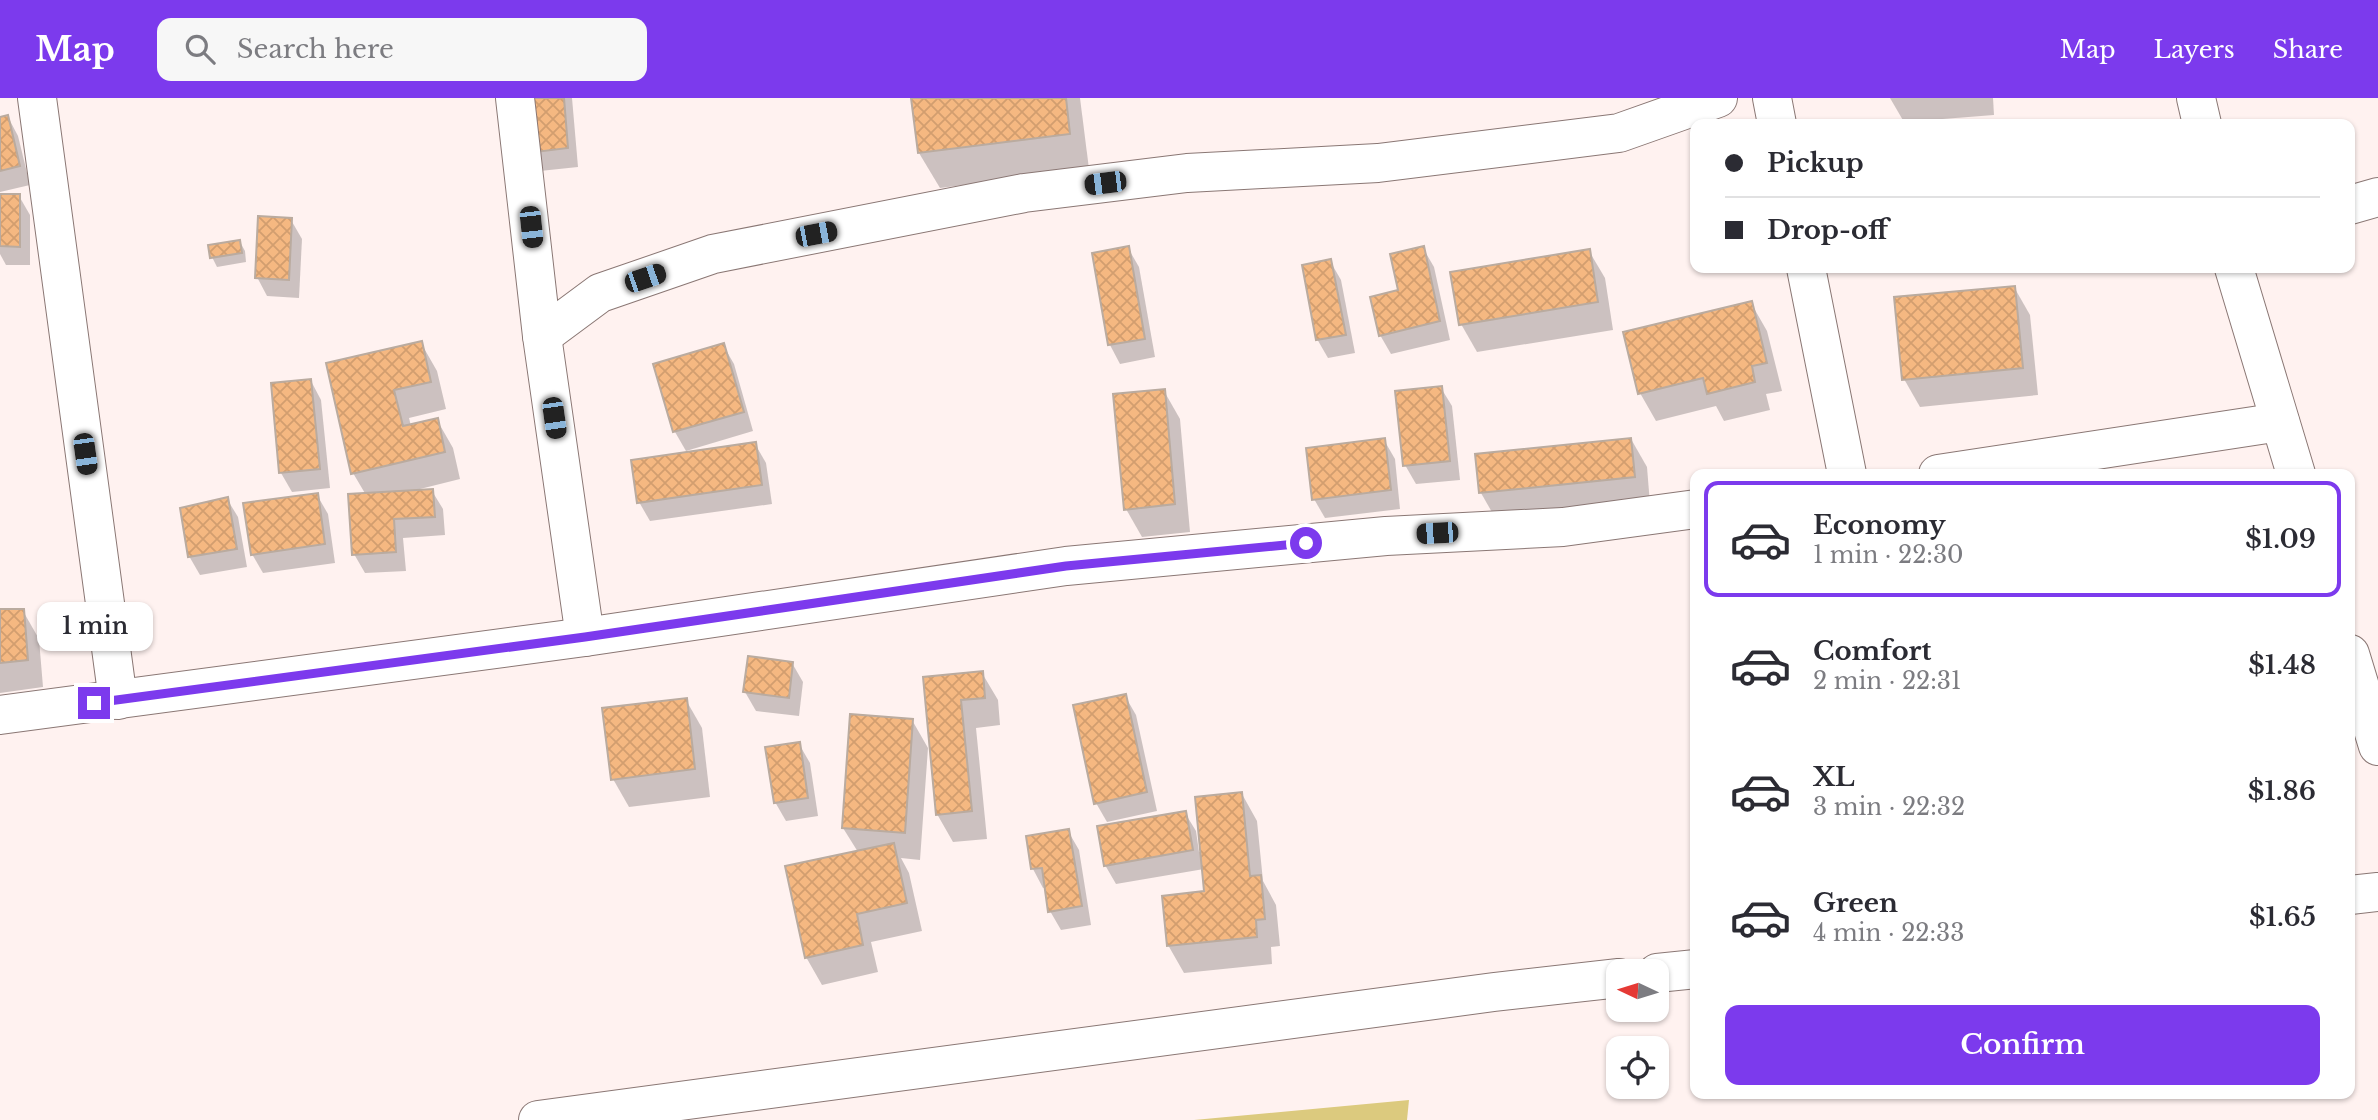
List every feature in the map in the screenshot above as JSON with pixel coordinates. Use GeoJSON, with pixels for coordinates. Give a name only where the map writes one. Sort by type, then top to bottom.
{"type":"FeatureCollection","features":[{"type":"Feature","properties":{"kind":"street"},"geometry":{"type":"LineString","coordinates":[[37,98],[118,700]]}},
{"type":"Feature","properties":{"kind":"street"},"geometry":{"type":"LineString","coordinates":[[515,98],[542,336],[585,637]]}},
{"type":"Feature","properties":{"kind":"street"},"geometry":{"type":"LineString","coordinates":[[542,336],[600,293],[726,251],[1024,193],[1187,173],[1378,163],[1619,133],[1718,98]]}},
{"type":"Feature","properties":{"kind":"street"},"geometry":{"type":"LineString","coordinates":[[1772,98],[1776,119]]}},
{"type":"Feature","properties":{"kind":"street"},"geometry":{"type":"LineString","coordinates":[[2196,98],[2201,119]]}},
{"type":"Feature","properties":{"kind":"street"},"geometry":{"type":"LineString","coordinates":[[2355,204],[2378,197]]}},
{"type":"Feature","properties":{"kind":"street"},"geometry":{"type":"LineString","coordinates":[[1807,273],[1846,469]]}},
{"type":"Feature","properties":{"kind":"street"},"geometry":{"type":"LineString","coordinates":[[2235,273],[2294,469]]}},
{"type":"Feature","properties":{"kind":"street"},"geometry":{"type":"LineString","coordinates":[[1971,469],[2280,422]]}},
{"type":"Feature","properties":{"kind":"street"},"geometry":{"type":"LineString","coordinates":[[0,715],[585,637],[1066,566],[1386,536],[1563,527],[1690,510]]}},
{"type":"Feature","properties":{"kind":"street"},"geometry":{"type":"LineString","coordinates":[[2355,670],[2378,746]]}},
{"type":"Feature","properties":{"kind":"street"},"geometry":{"type":"LineString","coordinates":[[2355,894],[2378,892]]}},
{"type":"Feature","properties":{"kind":"street"},"geometry":{"type":"LineString","coordinates":[[1670,972],[1690,970]]}},
{"type":"Feature","properties":{"kind":"street"},"geometry":{"type":"LineString","coordinates":[[538,1120],[687,1110],[1494,992],[1606,979]]}},
{"type":"Feature","properties":{"kind":"shaded area"},"geometry":{"type":"Polygon","coordinates":[[[1409,1100],[1407,1120],[1194,1120],[1409,1100]]]}},
{"type":"Feature","properties":{"kind":"building"},"geometry":{"type":"Polygon","coordinates":[[[521,98],[564,98],[568,148],[528,153],[521,98]]]}},
{"type":"Feature","properties":{"kind":"building"},"geometry":{"type":"Polygon","coordinates":[[[911,98],[1066,98],[1070,134],[918,153],[911,98]]]}},
{"type":"Feature","properties":{"kind":"building"},"geometry":{"type":"Polygon","coordinates":[[[8,115],[20,166],[0,171],[0,117],[8,115]]]}},
{"type":"Feature","properties":{"kind":"building"},"geometry":{"type":"Polygon","coordinates":[[[0,194],[20,194],[20,247],[0,246],[0,194]]]}},
{"type":"Feature","properties":{"kind":"building"},"geometry":{"type":"Polygon","coordinates":[[[258,216],[292,218],[289,280],[255,278],[258,216]]]}},
{"type":"Feature","properties":{"kind":"building"},"geometry":{"type":"Polygon","coordinates":[[[240,240],[242,253],[210,258],[208,245],[240,240]]]}},
{"type":"Feature","properties":{"kind":"building"},"geometry":{"type":"Polygon","coordinates":[[[1129,246],[1145,339],[1108,345],[1092,253],[1129,246]]]}},
{"type":"Feature","properties":{"kind":"building"},"geometry":{"type":"Polygon","coordinates":[[[1424,246],[1440,321],[1379,336],[1370,297],[1398,290],[1390,254],[1424,246]]]}},
{"type":"Feature","properties":{"kind":"building"},"geometry":{"type":"Polygon","coordinates":[[[1590,249],[1598,302],[1459,325],[1450,272],[1590,249]]]}},
{"type":"Feature","properties":{"kind":"building"},"geometry":{"type":"Polygon","coordinates":[[[1331,259],[1346,335],[1316,340],[1302,265],[1331,259]]]}},
{"type":"Feature","properties":{"kind":"building"},"geometry":{"type":"Polygon","coordinates":[[[2015,286],[2023,368],[1902,380],[1894,297],[2015,286]]]}},
{"type":"Feature","properties":{"kind":"building"},"geometry":{"type":"Polygon","coordinates":[[[1752,301],[1767,363],[1752,366],[1755,382],[1707,394],[1703,378],[1638,394],[1623,332],[1752,301]]]}},
{"type":"Feature","properties":{"kind":"building"},"geometry":{"type":"Polygon","coordinates":[[[422,341],[431,382],[394,390],[403,426],[438,418],[445,452],[351,474],[326,363],[422,341]]]}},
{"type":"Feature","properties":{"kind":"building"},"geometry":{"type":"Polygon","coordinates":[[[724,343],[744,412],[673,432],[653,364],[724,343]]]}},
{"type":"Feature","properties":{"kind":"building"},"geometry":{"type":"Polygon","coordinates":[[[311,379],[320,469],[279,473],[271,383],[311,379]]]}},
{"type":"Feature","properties":{"kind":"building"},"geometry":{"type":"Polygon","coordinates":[[[1442,386],[1450,461],[1403,466],[1395,391],[1442,386]]]}},
{"type":"Feature","properties":{"kind":"building"},"geometry":{"type":"Polygon","coordinates":[[[1165,389],[1175,504],[1124,510],[1113,394],[1165,389]]]}},
{"type":"Feature","properties":{"kind":"building"},"geometry":{"type":"Polygon","coordinates":[[[1385,438],[1391,490],[1312,500],[1306,448],[1385,438]]]}},
{"type":"Feature","properties":{"kind":"building"},"geometry":{"type":"Polygon","coordinates":[[[1631,438],[1635,477],[1479,493],[1475,454],[1631,438]]]}},
{"type":"Feature","properties":{"kind":"building"},"geometry":{"type":"Polygon","coordinates":[[[756,442],[762,485],[637,503],[631,460],[756,442]]]}},
{"type":"Feature","properties":{"kind":"building"},"geometry":{"type":"Polygon","coordinates":[[[433,489],[435,517],[394,519],[396,552],[352,555],[348,494],[433,489]]]}},
{"type":"Feature","properties":{"kind":"building"},"geometry":{"type":"Polygon","coordinates":[[[318,493],[325,544],[251,555],[243,503],[318,493]]]}},
{"type":"Feature","properties":{"kind":"building"},"geometry":{"type":"Polygon","coordinates":[[[228,497],[237,549],[188,557],[180,508],[228,497]]]}},
{"type":"Feature","properties":{"kind":"building"},"geometry":{"type":"Polygon","coordinates":[[[0,609],[24,609],[28,660],[0,663],[0,609]]]}},
{"type":"Feature","properties":{"kind":"building"},"geometry":{"type":"Polygon","coordinates":[[[748,656],[793,662],[789,698],[743,692],[748,656]]]}},
{"type":"Feature","properties":{"kind":"building"},"geometry":{"type":"Polygon","coordinates":[[[983,671],[985,698],[961,700],[972,811],[936,815],[923,677],[983,671]]]}},
{"type":"Feature","properties":{"kind":"building"},"geometry":{"type":"Polygon","coordinates":[[[1126,694],[1147,792],[1094,804],[1073,705],[1126,694]]]}},
{"type":"Feature","properties":{"kind":"building"},"geometry":{"type":"Polygon","coordinates":[[[687,698],[695,769],[611,780],[602,708],[687,698]]]}},
{"type":"Feature","properties":{"kind":"building"},"geometry":{"type":"Polygon","coordinates":[[[850,714],[913,719],[905,833],[842,828],[850,714]]]}},
{"type":"Feature","properties":{"kind":"building"},"geometry":{"type":"Polygon","coordinates":[[[800,742],[808,798],[774,803],[765,747],[800,742]]]}},
{"type":"Feature","properties":{"kind":"building"},"geometry":{"type":"Polygon","coordinates":[[[1242,792],[1250,876],[1261,875],[1265,919],[1256,920],[1257,937],[1167,946],[1162,896],[1204,891],[1195,797],[1242,792]]]}},
{"type":"Feature","properties":{"kind":"building"},"geometry":{"type":"Polygon","coordinates":[[[1186,811],[1193,850],[1104,866],[1097,826],[1186,811]]]}},
{"type":"Feature","properties":{"kind":"building"},"geometry":{"type":"Polygon","coordinates":[[[1069,829],[1082,906],[1048,912],[1042,868],[1031,869],[1026,836],[1069,829]]]}},
{"type":"Feature","properties":{"kind":"building"},"geometry":{"type":"Polygon","coordinates":[[[894,843],[907,903],[857,914],[863,945],[805,958],[785,866],[894,843]]]}},
{"type":"Feature","properties":{"kind":"route"},"geometry":{"type":"LineString","coordinates":[[94,703],[585,637],[1066,566],[1306,543]]}}]}
